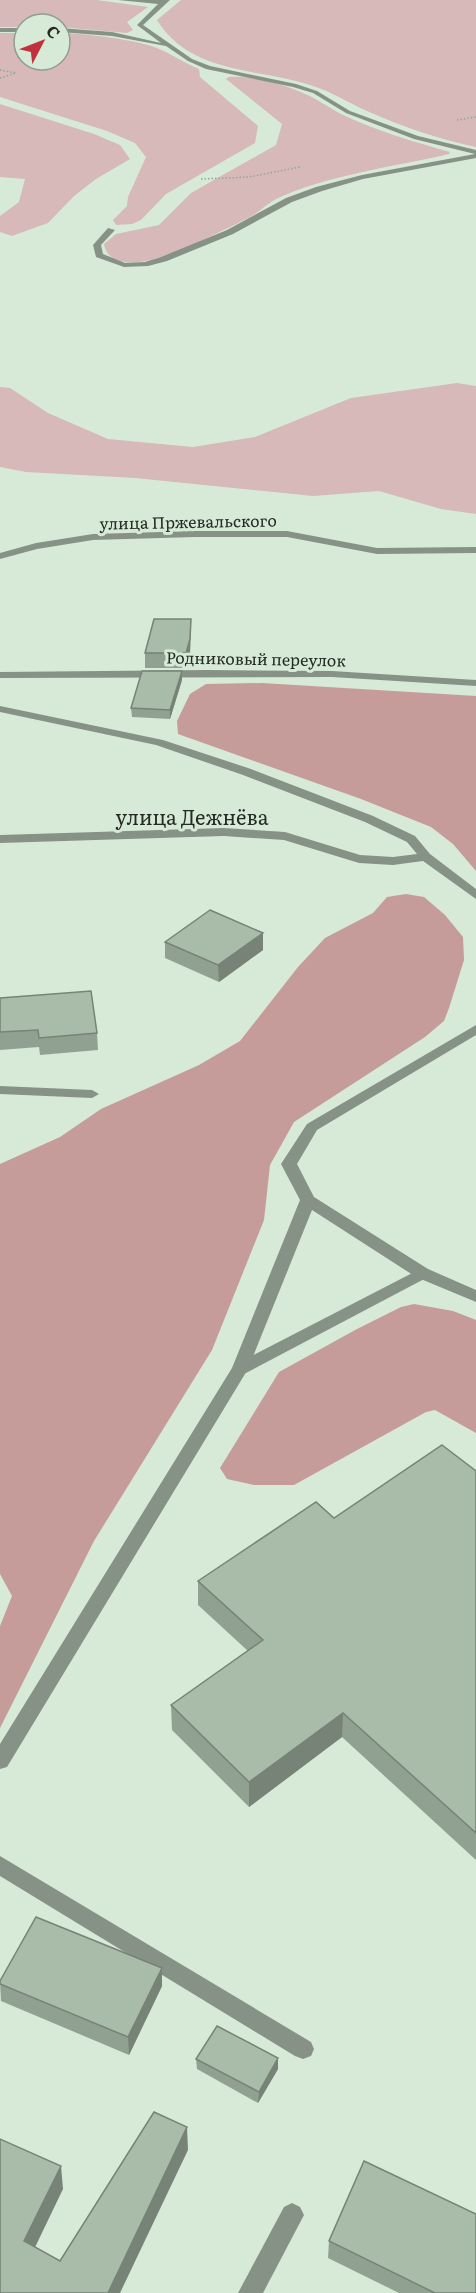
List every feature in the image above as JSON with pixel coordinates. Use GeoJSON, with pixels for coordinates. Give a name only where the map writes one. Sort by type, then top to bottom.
{"type":"FeatureCollection","features":[{"type":"Feature","properties":{"kind":"street"},"geometry":{"type":"LineString","coordinates":[[121,0],[165,2]]}},
{"type":"Feature","properties":{"kind":"street"},"geometry":{"type":"LineString","coordinates":[[165,2],[140,25],[190,60],[208,68],[294,85],[315,92],[348,112],[416,138],[476,154]]}},
{"type":"Feature","properties":{"kind":"street"},"geometry":{"type":"LineString","coordinates":[[72,31],[112,34],[168,45]]}},
{"type":"Feature","properties":{"kind":"street"},"geometry":{"type":"LineString","coordinates":[[111,230],[97,245],[99,255],[109,261],[124,265],[145,264],[164,259],[230,232],[289,200],[319,189],[362,177],[476,154]]}},
{"type":"Feature","properties":{"kind":"street","name":"улица Пржевальского"},"geometry":{"type":"LineString","coordinates":[[0,556],[36,546],[93,537],[195,534],[287,534],[377,551],[476,550]]}},
{"type":"Feature","properties":{"kind":"street","name":"Родниковый переулок"},"geometry":{"type":"LineString","coordinates":[[0,675],[332,674],[476,683]]}},
{"type":"Feature","properties":{"kind":"street"},"geometry":{"type":"LineString","coordinates":[[0,710],[159,742],[247,771],[369,819],[411,839],[426,856],[476,895]]}},
{"type":"Feature","properties":{"kind":"street","name":"улица Дежнёва"},"geometry":{"type":"LineString","coordinates":[[0,839],[224,832],[285,836],[359,859],[393,861],[426,856]]}},
{"type":"Feature","properties":{"kind":"street"},"geometry":{"type":"LineString","coordinates":[[476,1029],[312,1127],[289,1164],[308,1200],[422,1273],[476,1296]]}},
{"type":"Feature","properties":{"kind":"street"},"geometry":{"type":"LineString","coordinates":[[0,1090],[92,1094]]}},
{"type":"Feature","properties":{"kind":"street"},"geometry":{"type":"LineString","coordinates":[[0,1761],[240,1369],[308,1200]]}},
{"type":"Feature","properties":{"kind":"street"},"geometry":{"type":"LineString","coordinates":[[240,1369],[422,1273]]}},
{"type":"Feature","properties":{"kind":"street"},"geometry":{"type":"LineString","coordinates":[[0,1865],[303,2049]]}},
{"type":"Feature","properties":{"kind":"street"},"geometry":{"type":"LineString","coordinates":[[250,2293],[292,2215]]}},
{"type":"Feature","properties":{"kind":"path"},"geometry":{"type":"LineString","coordinates":[[0,70],[16,73],[0,78]]}},
{"type":"Feature","properties":{"kind":"shaded area"},"geometry":{"type":"Polygon","coordinates":[[[0,0],[97,0],[148,7],[127,22],[133,30],[127,33],[72,28],[72,12],[12,12],[12,27],[0,27],[0,0]]]}},
{"type":"Feature","properties":{"kind":"shaded area"},"geometry":{"type":"Polygon","coordinates":[[[181,0],[476,0],[476,147],[407,127],[313,86],[228,67],[188,51],[171,38],[157,20],[181,0]]]}},
{"type":"Feature","properties":{"kind":"shaded area"},"geometry":{"type":"Polygon","coordinates":[[[0,33],[12,33],[12,72],[72,72],[72,34],[82,34],[137,42],[157,48],[199,69],[200,77],[258,126],[255,143],[166,194],[141,220],[132,224],[116,225],[113,220],[127,206],[128,197],[146,157],[135,143],[107,131],[0,97],[0,33]]]}},
{"type":"Feature","properties":{"kind":"shaded area"},"geometry":{"type":"Polygon","coordinates":[[[229,77],[258,79],[287,87],[310,96],[367,126],[450,152],[361,172],[296,191],[276,199],[239,223],[165,256],[134,262],[122,262],[112,258],[104,244],[116,234],[159,225],[191,193],[276,145],[282,124],[226,79],[229,77]]]}},
{"type":"Feature","properties":{"kind":"shaded area"},"geometry":{"type":"Polygon","coordinates":[[[0,104],[94,134],[120,145],[130,159],[96,179],[74,196],[48,223],[12,236],[0,232],[0,216],[19,202],[25,179],[0,177],[0,104]]]}},
{"type":"Feature","properties":{"kind":"shaded area"},"geometry":{"type":"Polygon","coordinates":[[[457,383],[476,386],[476,514],[441,509],[379,491],[313,496],[135,478],[26,472],[0,467],[0,387],[10,388],[48,413],[108,439],[193,447],[255,437],[351,398],[457,383]]]}},
{"type":"Feature","properties":{"kind":"shaded area"},"geometry":{"type":"Polygon","coordinates":[[[262,683],[476,696],[476,871],[453,844],[431,827],[361,799],[178,734],[177,721],[190,694],[206,684],[262,683]]]}},
{"type":"Feature","properties":{"kind":"shaded area"},"geometry":{"type":"Polygon","coordinates":[[[406,894],[424,897],[445,915],[463,937],[464,960],[444,1021],[425,1037],[294,1122],[270,1165],[264,1220],[212,1350],[94,1541],[0,1728],[0,1626],[12,1596],[0,1574],[0,1164],[60,1137],[101,1109],[199,1065],[240,1041],[298,967],[325,938],[373,913],[387,897],[406,894]]]}},
{"type":"Feature","properties":{"kind":"shaded area"},"geometry":{"type":"Polygon","coordinates":[[[414,1304],[453,1311],[476,1320],[476,1433],[435,1410],[426,1412],[294,1485],[254,1485],[227,1479],[220,1468],[279,1372],[357,1329],[401,1307],[414,1304]]]}},
{"type":"Feature","properties":{"kind":"building"},"geometry":{"type":"Polygon","coordinates":[[[154,619],[191,619],[190,639],[186,653],[145,653],[154,619]]]}},
{"type":"Feature","properties":{"kind":"building"},"geometry":{"type":"Polygon","coordinates":[[[142,671],[182,671],[170,710],[131,708],[142,671]]]}},
{"type":"Feature","properties":{"kind":"building"},"geometry":{"type":"Polygon","coordinates":[[[210,910],[263,933],[218,965],[165,942],[210,910]]]}},
{"type":"Feature","properties":{"kind":"building"},"geometry":{"type":"Polygon","coordinates":[[[91,991],[97,1033],[39,1038],[38,1030],[0,1032],[0,998],[91,991]]]}},
{"type":"Feature","properties":{"kind":"building"},"geometry":{"type":"Polygon","coordinates":[[[442,1445],[476,1471],[476,1833],[343,1713],[249,1782],[171,1705],[263,1640],[198,1581],[316,1502],[334,1518],[442,1445]]]}},
{"type":"Feature","properties":{"kind":"building"},"geometry":{"type":"Polygon","coordinates":[[[36,1917],[162,1968],[128,2037],[0,1984],[36,1917]]]}},
{"type":"Feature","properties":{"kind":"building"},"geometry":{"type":"Polygon","coordinates":[[[217,2026],[278,2058],[259,2092],[196,2059],[217,2026]]]}},
{"type":"Feature","properties":{"kind":"building"},"geometry":{"type":"Polygon","coordinates":[[[154,2112],[187,2127],[108,2293],[0,2293],[0,2139],[61,2166],[24,2241],[60,2261],[154,2112]]]}},
{"type":"Feature","properties":{"kind":"building"},"geometry":{"type":"Polygon","coordinates":[[[364,2161],[476,2214],[476,2293],[435,2293],[329,2241],[364,2161]]]}}]}
